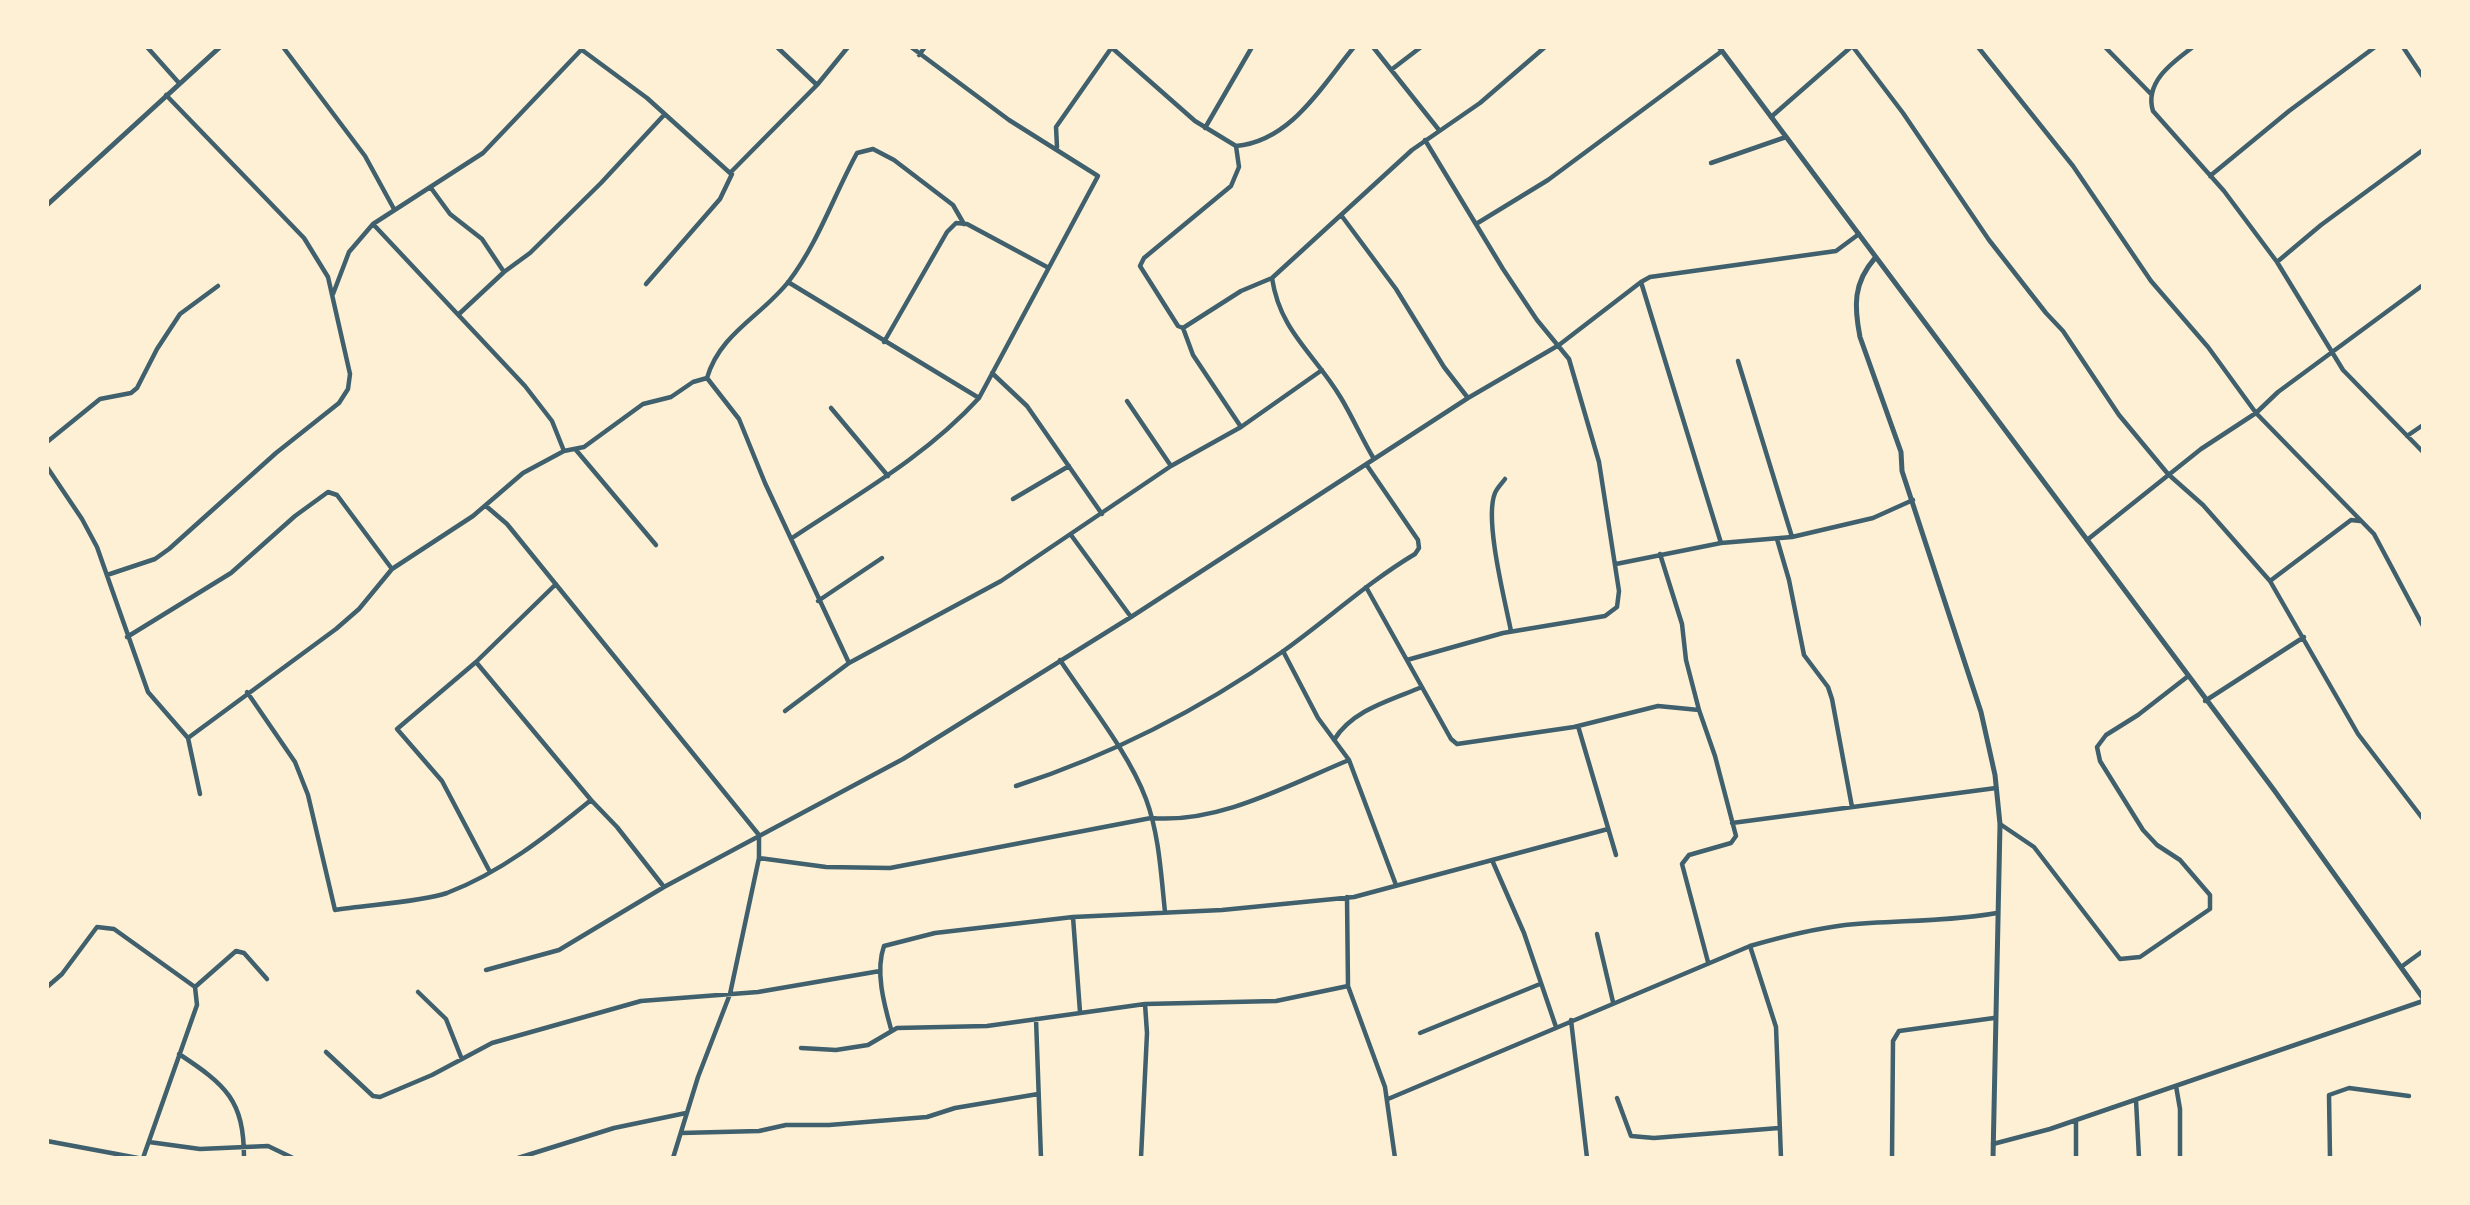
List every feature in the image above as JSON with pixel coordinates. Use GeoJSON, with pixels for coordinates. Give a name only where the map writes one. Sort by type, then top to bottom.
{"type":"FeatureCollection","features":[{"type":"Feature","properties":{"kind":"street"},"geometry":{"type":"LineString","coordinates":[[147,47],[178,83]]}},
{"type":"Feature","properties":{"kind":"street"},"geometry":{"type":"LineString","coordinates":[[47,205],[220,47]]}},
{"type":"Feature","properties":{"kind":"street"},"geometry":{"type":"LineString","coordinates":[[283,47],[365,156],[394,209]]}},
{"type":"Feature","properties":{"kind":"street"},"geometry":{"type":"LineString","coordinates":[[777,47],[817,85]]}},
{"type":"Feature","properties":{"kind":"street"},"geometry":{"type":"LineString","coordinates":[[646,284],[720,199],[732,173],[817,85],[848,47]]}},
{"type":"Feature","properties":{"kind":"street"},"geometry":{"type":"LineString","coordinates":[[792,538],[888,476],[953,427],[979,398],[1098,176],[1009,120],[911,47]]}},
{"type":"Feature","properties":{"kind":"street"},"geometry":{"type":"LineString","coordinates":[[919,55],[925,47]]}},
{"type":"Feature","properties":{"kind":"street"},"geometry":{"type":"LineString","coordinates":[[1057,148],[1056,127],[1112,47],[1205,128],[1236,146],[1251,145],[1274,136],[1310,103],[1354,47]]}},
{"type":"Feature","properties":{"kind":"street"},"geometry":{"type":"LineString","coordinates":[[1205,128],[1252,47]]}},
{"type":"Feature","properties":{"kind":"street"},"geometry":{"type":"LineString","coordinates":[[1373,47],[1439,130]]}},
{"type":"Feature","properties":{"kind":"street"},"geometry":{"type":"LineString","coordinates":[[1391,69],[1421,47]]}},
{"type":"Feature","properties":{"kind":"street"},"geometry":{"type":"LineString","coordinates":[[1183,328],[1241,291],[1272,278],[1425,140],[1512,79],[1545,47]]}},
{"type":"Feature","properties":{"kind":"street"},"geometry":{"type":"LineString","coordinates":[[1771,117],[1852,47],[1903,113],[1989,240],[2063,331],[2119,415],[2168,474],[2203,505],[2270,581],[2358,734],[2423,819]]}},
{"type":"Feature","properties":{"kind":"street"},"geometry":{"type":"LineString","coordinates":[[1978,47],[2073,166],[2151,281],[2208,347],[2256,414],[2374,534],[2423,626]]}},
{"type":"Feature","properties":{"kind":"street"},"geometry":{"type":"LineString","coordinates":[[2105,47],[2151,94]]}},
{"type":"Feature","properties":{"kind":"street"},"geometry":{"type":"LineString","coordinates":[[2193,47],[2161,74],[2151,94],[2153,111],[2210,176],[2277,262],[2343,370],[2378,410],[2423,452]]}},
{"type":"Feature","properties":{"kind":"street"},"geometry":{"type":"LineString","coordinates":[[2210,176],[2289,111],[2375,47]]}},
{"type":"Feature","properties":{"kind":"street"},"geometry":{"type":"LineString","coordinates":[[2403,47],[2423,77]]}},
{"type":"Feature","properties":{"kind":"street"},"geometry":{"type":"LineString","coordinates":[[333,295],[349,252],[373,224],[483,153],[583,49],[732,173]]}},
{"type":"Feature","properties":{"kind":"street"},"geometry":{"type":"LineString","coordinates":[[1476,225],[1548,180],[1720,49],[2274,790],[2423,1000],[2077,1120],[1993,1144]]}},
{"type":"Feature","properties":{"kind":"street"},"geometry":{"type":"LineString","coordinates":[[107,575],[148,562],[169,549],[235,489],[345,397],[350,374],[328,277],[304,238],[166,95]]}},
{"type":"Feature","properties":{"kind":"street"},"geometry":{"type":"LineString","coordinates":[[459,314],[504,272],[530,253],[601,183],[664,114]]}},
{"type":"Feature","properties":{"kind":"street"},"geometry":{"type":"LineString","coordinates":[[1711,163],[1786,137]]}},
{"type":"Feature","properties":{"kind":"street"},"geometry":{"type":"LineString","coordinates":[[1407,660],[1511,631],[1605,616],[1617,607],[1616,564],[1599,462],[1569,359],[1536,320],[1425,140]]}},
{"type":"Feature","properties":{"kind":"street"},"geometry":{"type":"LineString","coordinates":[[1236,146],[1239,167],[1231,186],[1144,258],[1140,266],[1157,295],[1183,328],[1193,355],[1241,427]]}},
{"type":"Feature","properties":{"kind":"street"},"geometry":{"type":"LineString","coordinates":[[707,379],[713,358],[788,282],[820,231],[856,153],[873,149],[894,160],[953,205],[964,223]]}},
{"type":"Feature","properties":{"kind":"street"},"geometry":{"type":"LineString","coordinates":[[2277,262],[2321,225],[2423,150]]}},
{"type":"Feature","properties":{"kind":"street"},"geometry":{"type":"LineString","coordinates":[[431,188],[450,214],[482,239],[504,272]]}},
{"type":"Feature","properties":{"kind":"street"},"geometry":{"type":"LineString","coordinates":[[1341,215],[1396,289],[1444,367],[1468,398]]}},
{"type":"Feature","properties":{"kind":"street"},"geometry":{"type":"LineString","coordinates":[[884,342],[947,232],[956,223],[964,223],[1047,267]]}},
{"type":"Feature","properties":{"kind":"street"},"geometry":{"type":"LineString","coordinates":[[373,224],[459,314],[539,404],[556,428],[564,451]]}},
{"type":"Feature","properties":{"kind":"street"},"geometry":{"type":"LineString","coordinates":[[486,970],[559,950],[664,887],[904,759],[1131,617],[1468,398],[1559,345],[1650,277],[1836,251],[1859,234]]}},
{"type":"Feature","properties":{"kind":"street"},"geometry":{"type":"LineString","coordinates":[[1875,258],[1862,274],[1855,310],[1872,377],[1900,452],[1902,471],[1981,712],[1996,788],[2000,824],[1993,1158]]}},
{"type":"Feature","properties":{"kind":"street"},"geometry":{"type":"LineString","coordinates":[[1272,278],[1274,295],[1289,330],[1340,397],[1374,459]]}},
{"type":"Feature","properties":{"kind":"street"},"geometry":{"type":"LineString","coordinates":[[788,282],[979,398]]}},
{"type":"Feature","properties":{"kind":"street"},"geometry":{"type":"LineString","coordinates":[[1641,282],[1721,543]]}},
{"type":"Feature","properties":{"kind":"street"},"geometry":{"type":"LineString","coordinates":[[2086,541],[2168,474],[2256,414],[2278,392],[2423,285]]}},
{"type":"Feature","properties":{"kind":"street"},"geometry":{"type":"LineString","coordinates":[[47,442],[100,399],[131,393],[137,388],[157,349],[180,314],[218,286]]}},
{"type":"Feature","properties":{"kind":"street"},"geometry":{"type":"LineString","coordinates":[[1738,361],[1792,537]]}},
{"type":"Feature","properties":{"kind":"street"},"geometry":{"type":"LineString","coordinates":[[785,711],[849,663],[1001,581],[1171,466],[1241,427],[1321,370]]}},
{"type":"Feature","properties":{"kind":"street"},"geometry":{"type":"LineString","coordinates":[[992,373],[1021,398],[1102,514]]}},
{"type":"Feature","properties":{"kind":"street"},"geometry":{"type":"LineString","coordinates":[[188,738],[336,629],[359,609],[392,569],[486,506],[523,472],[564,451],[576,450],[594,441],[643,404],[671,397],[693,382],[707,379]]}},
{"type":"Feature","properties":{"kind":"street"},"geometry":{"type":"LineString","coordinates":[[707,379],[739,419],[818,601],[849,663]]}},
{"type":"Feature","properties":{"kind":"street"},"geometry":{"type":"LineString","coordinates":[[1127,401],[1171,466]]}},
{"type":"Feature","properties":{"kind":"street"},"geometry":{"type":"LineString","coordinates":[[831,408],[888,476]]}},
{"type":"Feature","properties":{"kind":"street"},"geometry":{"type":"LineString","coordinates":[[2407,436],[2423,425]]}},
{"type":"Feature","properties":{"kind":"street"},"geometry":{"type":"LineString","coordinates":[[576,450],[656,545]]}},
{"type":"Feature","properties":{"kind":"street"},"geometry":{"type":"LineString","coordinates":[[1016,786],[1117,746],[1182,716],[1283,651],[1419,548],[1418,540],[1366,464]]}},
{"type":"Feature","properties":{"kind":"street"},"geometry":{"type":"LineString","coordinates":[[1013,499],[1069,466]]}},
{"type":"Feature","properties":{"kind":"street"},"geometry":{"type":"LineString","coordinates":[[47,467],[82,519],[107,575],[148,692],[188,738],[200,794]]}},
{"type":"Feature","properties":{"kind":"street"},"geometry":{"type":"LineString","coordinates":[[1505,479],[1495,492],[1493,507],[1495,541],[1511,631]]}},
{"type":"Feature","properties":{"kind":"street"},"geometry":{"type":"LineString","coordinates":[[127,637],[231,573],[295,516],[328,492],[337,495],[392,569]]}},
{"type":"Feature","properties":{"kind":"street"},"geometry":{"type":"LineString","coordinates":[[1616,564],[1721,543],[1792,537],[1872,518],[1913,500]]}},
{"type":"Feature","properties":{"kind":"street"},"geometry":{"type":"LineString","coordinates":[[486,506],[507,524],[759,835],[759,858],[730,994],[686,1112],[673,1158]]}},
{"type":"Feature","properties":{"kind":"street"},"geometry":{"type":"LineString","coordinates":[[2270,581],[2351,520],[2361,521]]}},
{"type":"Feature","properties":{"kind":"street"},"geometry":{"type":"LineString","coordinates":[[1071,535],[1131,617]]}},
{"type":"Feature","properties":{"kind":"street"},"geometry":{"type":"LineString","coordinates":[[1777,539],[1789,580],[1804,655],[1828,687],[1832,699],[1852,807]]}},
{"type":"Feature","properties":{"kind":"street"},"geometry":{"type":"LineString","coordinates":[[1660,554],[1682,624],[1686,660],[1715,756],[1735,840],[1689,855],[1682,864],[1708,962]]}},
{"type":"Feature","properties":{"kind":"street"},"geometry":{"type":"LineString","coordinates":[[818,601],[882,558]]}},
{"type":"Feature","properties":{"kind":"street"},"geometry":{"type":"LineString","coordinates":[[490,872],[442,781],[397,731],[476,662],[556,584]]}},
{"type":"Feature","properties":{"kind":"street"},"geometry":{"type":"LineString","coordinates":[[1366,587],[1451,739],[1457,744],[1578,726],[1658,706],[1699,710]]}},
{"type":"Feature","properties":{"kind":"street"},"geometry":{"type":"LineString","coordinates":[[2205,701],[2304,637]]}},
{"type":"Feature","properties":{"kind":"street"},"geometry":{"type":"LineString","coordinates":[[1283,651],[1318,718],[1349,761],[1396,885]]}},
{"type":"Feature","properties":{"kind":"street"},"geometry":{"type":"LineString","coordinates":[[1060,660],[1117,746],[1146,798],[1165,912]]}},
{"type":"Feature","properties":{"kind":"street"},"geometry":{"type":"LineString","coordinates":[[476,662],[591,800],[617,827],[664,887]]}},
{"type":"Feature","properties":{"kind":"street"},"geometry":{"type":"LineString","coordinates":[[2000,824],[2034,847],[2120,959],[2140,957],[2210,909],[2210,895],[2180,860],[2157,845],[2143,830],[2100,761],[2097,747],[2106,735],[2138,715],[2187,677]]}},
{"type":"Feature","properties":{"kind":"street"},"geometry":{"type":"LineString","coordinates":[[1334,740],[1343,725],[1354,717],[1422,687]]}},
{"type":"Feature","properties":{"kind":"street"},"geometry":{"type":"LineString","coordinates":[[247,692],[295,762],[308,794],[335,909],[445,894],[490,872],[547,836],[591,800]]}},
{"type":"Feature","properties":{"kind":"street"},"geometry":{"type":"LineString","coordinates":[[1578,726],[1616,855]]}},
{"type":"Feature","properties":{"kind":"street"},"geometry":{"type":"LineString","coordinates":[[759,858],[817,867],[890,868],[1151,818],[1172,820],[1216,812],[1349,761]]}},
{"type":"Feature","properties":{"kind":"street"},"geometry":{"type":"LineString","coordinates":[[1732,822],[1996,788]]}},
{"type":"Feature","properties":{"kind":"street"},"geometry":{"type":"LineString","coordinates":[[891,1030],[880,971],[884,946],[897,942],[935,933],[1073,917],[1222,910],[1348,897],[1608,829]]}},
{"type":"Feature","properties":{"kind":"street"},"geometry":{"type":"LineString","coordinates":[[1492,860],[1524,933],[1556,1027]]}},
{"type":"Feature","properties":{"kind":"street"},"geometry":{"type":"LineString","coordinates":[[1348,897],[1348,986],[1388,1099],[1395,1158]]}},
{"type":"Feature","properties":{"kind":"street"},"geometry":{"type":"LineString","coordinates":[[1388,1099],[1750,946],[1803,932],[1845,925],[1953,921],[1997,913]]}},
{"type":"Feature","properties":{"kind":"street"},"geometry":{"type":"LineString","coordinates":[[1073,917],[1080,1012]]}},
{"type":"Feature","properties":{"kind":"street"},"geometry":{"type":"LineString","coordinates":[[47,987],[62,974],[97,927],[114,929],[195,987],[197,1005],[149,1142],[140,1158],[47,1141]]}},
{"type":"Feature","properties":{"kind":"street"},"geometry":{"type":"LineString","coordinates":[[1597,934],[1613,1002]]}},
{"type":"Feature","properties":{"kind":"street"},"geometry":{"type":"LineString","coordinates":[[1750,946],[1776,1027],[1781,1158]]}},
{"type":"Feature","properties":{"kind":"street"},"geometry":{"type":"LineString","coordinates":[[195,987],[236,951],[244,953],[267,979]]}},
{"type":"Feature","properties":{"kind":"street"},"geometry":{"type":"LineString","coordinates":[[2401,967],[2423,951]]}},
{"type":"Feature","properties":{"kind":"street"},"geometry":{"type":"LineString","coordinates":[[326,1052],[373,1096],[380,1097],[432,1076],[461,1057],[528,1031],[640,1001],[758,992],[880,971]]}},
{"type":"Feature","properties":{"kind":"street"},"geometry":{"type":"LineString","coordinates":[[1420,1033],[1540,984]]}},
{"type":"Feature","properties":{"kind":"street"},"geometry":{"type":"LineString","coordinates":[[801,1048],[836,1050],[868,1045],[891,1030],[988,1026],[1145,1004],[1265,1002],[1348,986]]}},
{"type":"Feature","properties":{"kind":"street"},"geometry":{"type":"LineString","coordinates":[[418,992],[446,1019],[461,1057]]}},
{"type":"Feature","properties":{"kind":"street"},"geometry":{"type":"LineString","coordinates":[[1141,1158],[1147,1033],[1145,1004]]}},
{"type":"Feature","properties":{"kind":"street"},"geometry":{"type":"LineString","coordinates":[[1892,1158],[1893,1041],[1899,1031],[1911,1027],[1994,1018]]}},
{"type":"Feature","properties":{"kind":"street"},"geometry":{"type":"LineString","coordinates":[[1036,1019],[1041,1158]]}},
{"type":"Feature","properties":{"kind":"street"},"geometry":{"type":"LineString","coordinates":[[1571,1020],[1587,1158]]}},
{"type":"Feature","properties":{"kind":"street"},"geometry":{"type":"LineString","coordinates":[[180,1054],[232,1095],[243,1123],[244,1158]]}},
{"type":"Feature","properties":{"kind":"street"},"geometry":{"type":"LineString","coordinates":[[2176,1086],[2180,1109],[2180,1158]]}},
{"type":"Feature","properties":{"kind":"street"},"geometry":{"type":"LineString","coordinates":[[2330,1158],[2329,1095],[2340,1088],[2349,1088],[2410,1096]]}},
{"type":"Feature","properties":{"kind":"street"},"geometry":{"type":"LineString","coordinates":[[681,1133],[759,1131],[798,1124],[829,1125],[927,1116],[955,1108],[1038,1094]]}},
{"type":"Feature","properties":{"kind":"street"},"geometry":{"type":"LineString","coordinates":[[1617,1098],[1631,1136],[1654,1138],[1779,1128]]}},
{"type":"Feature","properties":{"kind":"street"},"geometry":{"type":"LineString","coordinates":[[2136,1100],[2139,1158]]}},
{"type":"Feature","properties":{"kind":"street"},"geometry":{"type":"LineString","coordinates":[[518,1158],[614,1128],[686,1112]]}},
{"type":"Feature","properties":{"kind":"street"},"geometry":{"type":"LineString","coordinates":[[2076,1158],[2077,1120]]}},
{"type":"Feature","properties":{"kind":"street"},"geometry":{"type":"LineString","coordinates":[[149,1142],[200,1149],[244,1145],[275,1148],[293,1158]]}},
{"type":"Feature","properties":{"kind":"street"},"geometry":{"type":"LineString","coordinates":[[275,1148],[277,1158]]}}]}
